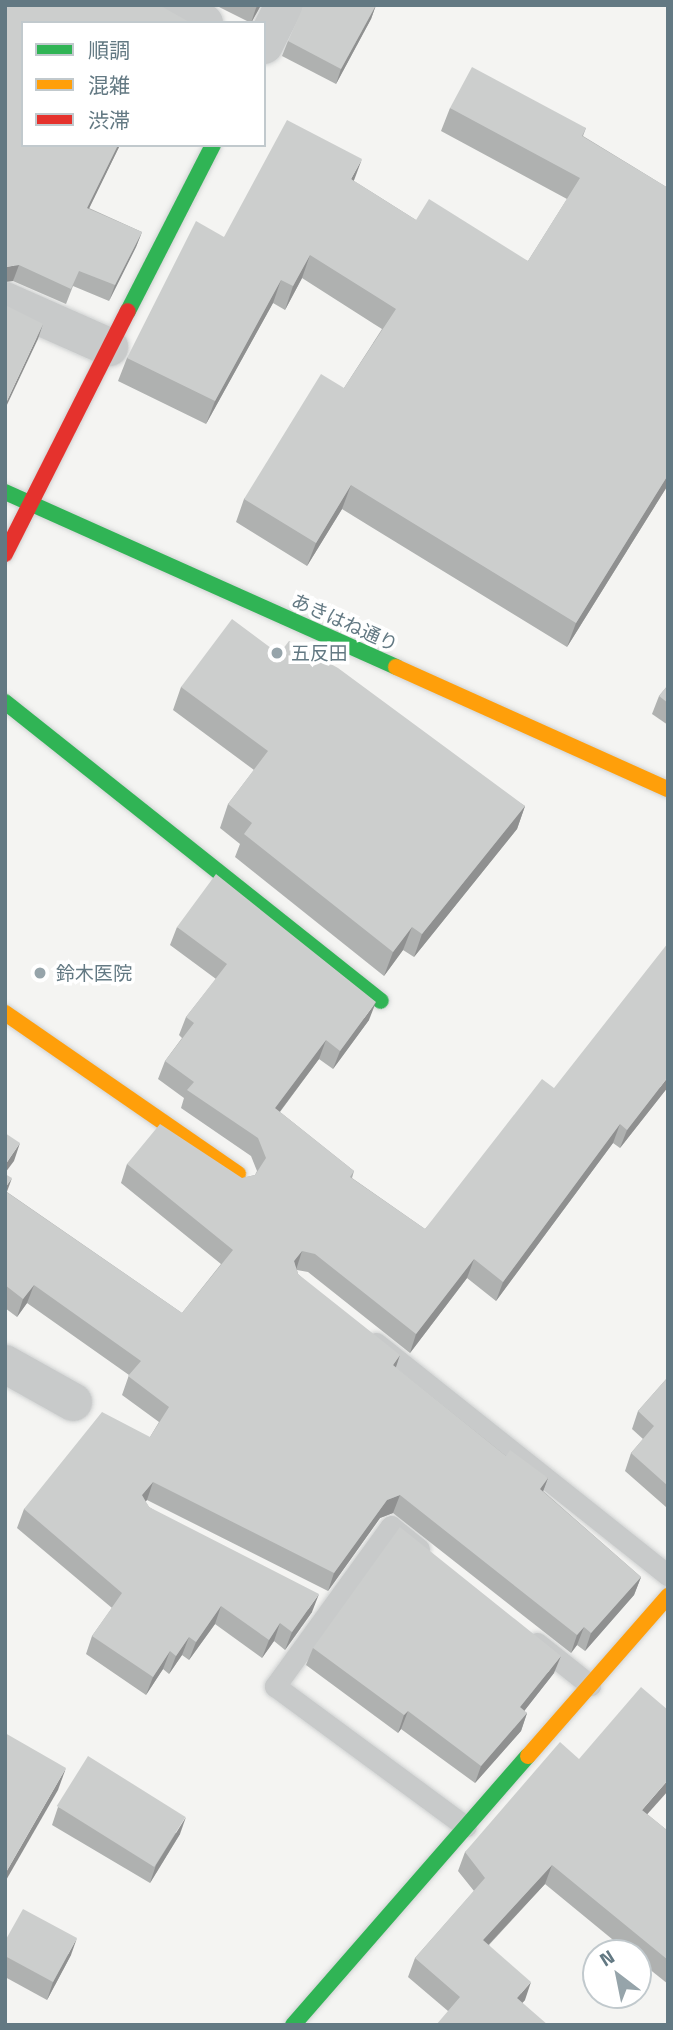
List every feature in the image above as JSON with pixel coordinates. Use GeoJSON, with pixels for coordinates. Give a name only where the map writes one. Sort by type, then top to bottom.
{"type":"FeatureCollection","features":[{"type":"Feature","properties":{"kind":"street"},"geometry":{"type":"LineString","coordinates":[[166,5],[200,21]]}},
{"type":"Feature","properties":{"kind":"street"},"geometry":{"type":"LineString","coordinates":[[266,41],[284,5]]}},
{"type":"Feature","properties":{"kind":"street"},"geometry":{"type":"LineString","coordinates":[[5,554],[212,147]]}},
{"type":"Feature","properties":{"kind":"street"},"geometry":{"type":"LineString","coordinates":[[5,301],[109,347]]}},
{"type":"Feature","properties":{"kind":"street","name":"あきはね通り"},"geometry":{"type":"LineString","coordinates":[[5,492],[668,789]]}},
{"type":"Feature","properties":{"kind":"street"},"geometry":{"type":"LineString","coordinates":[[5,702],[381,1001]]}},
{"type":"Feature","properties":{"kind":"street"},"geometry":{"type":"LineString","coordinates":[[5,1013],[239,1174]]}},
{"type":"Feature","properties":{"kind":"street"},"geometry":{"type":"LineString","coordinates":[[5,1364],[73,1402]]}},
{"type":"Feature","properties":{"kind":"street"},"geometry":{"type":"LineString","coordinates":[[293,2025],[668,1596]]}},
{"type":"Feature","properties":{"kind":"lane"},"geometry":{"type":"LineString","coordinates":[[354,1326],[668,1575]]}},
{"type":"Feature","properties":{"kind":"lane"},"geometry":{"type":"LineString","coordinates":[[432,1560],[391,1526],[275,1686],[466,1827]]}},
{"type":"Feature","properties":{"kind":"lane"},"geometry":{"type":"LineString","coordinates":[[307,1595],[332,1608]]}},
{"type":"Feature","properties":{"kind":"lane"},"geometry":{"type":"LineString","coordinates":[[516,1627],[590,1685]]}},
{"type":"Feature","properties":{"kind":"building"},"geometry":{"type":"Polygon","coordinates":[[[5,5],[159,5],[187,21],[21,21],[21,147],[117,147],[87,208],[142,232],[115,285],[79,271],[71,289],[19,265],[5,267],[5,5]]]}},
{"type":"Feature","properties":{"kind":"building"},"geometry":{"type":"Polygon","coordinates":[[[304,5],[376,5],[341,69],[288,41],[304,5]]]}},
{"type":"Feature","properties":{"kind":"building"},"geometry":{"type":"Polygon","coordinates":[[[472,67],[586,128],[582,136],[668,188],[668,475],[576,623],[351,485],[316,543],[244,499],[321,374],[344,388],[396,309],[310,255],[293,286],[281,280],[215,401],[127,358],[196,221],[224,237],[287,120],[362,159],[351,179],[416,220],[429,199],[528,261],[580,178],[450,108],[472,67]]]}},
{"type":"Feature","properties":{"kind":"building"},"geometry":{"type":"Polygon","coordinates":[[[5,305],[43,324],[5,405],[5,305]]]}},
{"type":"Feature","properties":{"kind":"building"},"geometry":{"type":"Polygon","coordinates":[[[232,619],[279,654],[289,641],[338,668],[525,806],[422,934],[412,927],[393,952],[244,834],[252,823],[228,804],[268,751],[181,687],[232,619]]]}},
{"type":"Feature","properties":{"kind":"building"},"geometry":{"type":"Polygon","coordinates":[[[668,685],[668,703],[659,696],[668,685]]]}},
{"type":"Feature","properties":{"kind":"building"},"geometry":{"type":"Polygon","coordinates":[[[216,874],[376,1002],[340,1051],[326,1040],[275,1108],[354,1171],[350,1177],[425,1229],[542,1079],[554,1088],[668,943],[668,1077],[627,1130],[620,1124],[503,1282],[474,1259],[416,1334],[315,1254],[302,1251],[294,1261],[298,1274],[400,1355],[393,1365],[506,1456],[510,1450],[548,1478],[540,1489],[641,1577],[591,1633],[584,1627],[577,1635],[400,1495],[387,1500],[334,1573],[153,1482],[142,1495],[149,1507],[319,1594],[292,1632],[280,1623],[269,1640],[221,1606],[196,1642],[189,1637],[176,1656],[170,1651],[153,1677],[92,1636],[122,1593],[24,1509],[102,1412],[150,1437],[169,1407],[128,1376],[141,1361],[34,1285],[23,1299],[5,1285],[5,1191],[182,1313],[233,1250],[127,1164],[160,1124],[242,1178],[255,1175],[266,1158],[258,1138],[187,1090],[194,1082],[165,1061],[194,1023],[186,1017],[227,964],[177,927],[216,874]]]}},
{"type":"Feature","properties":{"kind":"building"},"geometry":{"type":"Polygon","coordinates":[[[5,1133],[20,1143],[5,1165],[5,1133]]]}},
{"type":"Feature","properties":{"kind":"building"},"geometry":{"type":"Polygon","coordinates":[[[5,1174],[12,1178],[5,1188],[5,1174]]]}},
{"type":"Feature","properties":{"kind":"building"},"geometry":{"type":"Polygon","coordinates":[[[668,1377],[668,1486],[631,1453],[654,1426],[638,1411],[668,1377]]]}},
{"type":"Feature","properties":{"kind":"building"},"geometry":{"type":"Polygon","coordinates":[[[400,1527],[561,1656],[520,1707],[527,1713],[481,1766],[408,1711],[404,1715],[313,1648],[400,1527]]]}},
{"type":"Feature","properties":{"kind":"building"},"geometry":{"type":"Polygon","coordinates":[[[641,1687],[668,1710],[668,1780],[642,1810],[668,1831],[668,1960],[652,1947],[652,1939],[642,1939],[552,1865],[483,1940],[531,1982],[517,1998],[548,2025],[436,2025],[460,1997],[415,1958],[485,1878],[465,1852],[560,1742],[579,1759],[641,1687]]]}},
{"type":"Feature","properties":{"kind":"building"},"geometry":{"type":"Polygon","coordinates":[[[5,1733],[66,1768],[5,1874],[5,1733]]]}},
{"type":"Feature","properties":{"kind":"building"},"geometry":{"type":"Polygon","coordinates":[[[88,1756],[186,1817],[154,1867],[57,1806],[88,1756]]]}},
{"type":"Feature","properties":{"kind":"building"},"geometry":{"type":"Polygon","coordinates":[[[23,1909],[77,1938],[53,1982],[5,1956],[5,1941],[23,1909]]]}},
{"type":"Feature","properties":{"kind":"traffic: fast"},"geometry":{"type":"LineString","coordinates":[[128,311],[212,147]]}},
{"type":"Feature","properties":{"kind":"traffic: fast"},"geometry":{"type":"LineString","coordinates":[[5,492],[396,667]]}},
{"type":"Feature","properties":{"kind":"traffic: fast"},"geometry":{"type":"LineString","coordinates":[[5,702],[381,1001]]}},
{"type":"Feature","properties":{"kind":"traffic: fast"},"geometry":{"type":"LineString","coordinates":[[293,2025],[528,1756]]}},
{"type":"Feature","properties":{"kind":"traffic: slow"},"geometry":{"type":"LineString","coordinates":[[396,667],[668,789]]}},
{"type":"Feature","properties":{"kind":"traffic: slow"},"geometry":{"type":"LineString","coordinates":[[5,1013],[238,1174]]}},
{"type":"Feature","properties":{"kind":"traffic: slow"},"geometry":{"type":"LineString","coordinates":[[528,1756],[668,1596]]}},
{"type":"Feature","properties":{"kind":"traffic: jam"},"geometry":{"type":"LineString","coordinates":[[5,554],[128,311]]}},
{"type":"Feature","properties":{"kind":"place","name":"五反田"},"geometry":{"type":"Point","coordinates":[277,653]}},
{"type":"Feature","properties":{"kind":"place","name":"鈴木医院"},"geometry":{"type":"Point","coordinates":[40,973]}}]}
